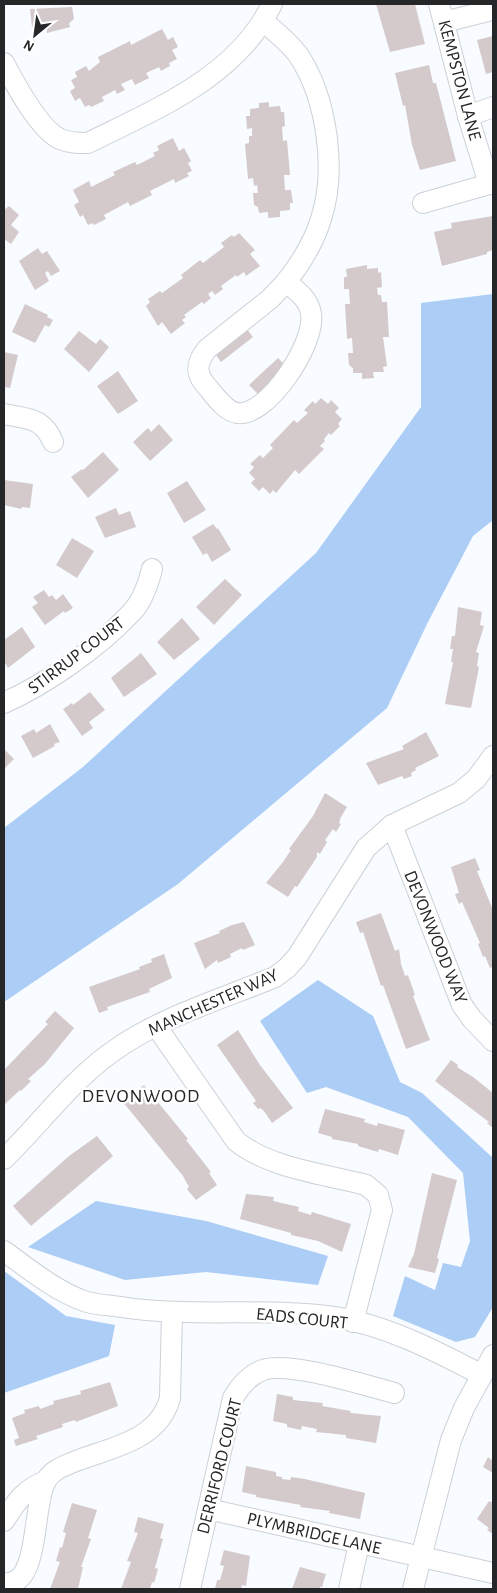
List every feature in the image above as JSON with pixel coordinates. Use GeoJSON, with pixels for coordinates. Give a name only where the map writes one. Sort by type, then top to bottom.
{"type":"FeatureCollection","features":[{"type":"Feature","properties":{"kind":"street"},"geometry":{"type":"LineString","coordinates":[[442,13],[488,10],[492,4]]}},
{"type":"Feature","properties":{"kind":"street"},"geometry":{"type":"LineString","coordinates":[[4,63],[45,128],[61,139],[74,143],[88,143],[172,101],[200,83],[226,63],[250,40],[268,13],[309,74],[318,95],[328,142],[329,168],[327,193],[322,218],[312,242],[286,282],[270,299],[207,348],[201,356],[198,364],[202,380],[228,409],[235,413],[250,410],[272,395],[299,360],[308,339],[312,326],[307,302],[300,293],[286,282]]}},
{"type":"Feature","properties":{"kind":"street","name":"KEMPSTON LANE"},"geometry":{"type":"LineString","coordinates":[[442,13],[468,116],[491,183]]}},
{"type":"Feature","properties":{"kind":"street"},"geometry":{"type":"LineString","coordinates":[[468,116],[493,107]]}},
{"type":"Feature","properties":{"kind":"street"},"geometry":{"type":"LineString","coordinates":[[423,203],[491,183]]}},
{"type":"Feature","properties":{"kind":"street"},"geometry":{"type":"LineString","coordinates":[[4,414],[34,420],[43,425],[53,442]]}},
{"type":"Feature","properties":{"kind":"street","name":"STIRRUP COURT"},"geometry":{"type":"LineString","coordinates":[[4,703],[48,680],[132,614],[144,594],[152,569]]}},
{"type":"Feature","properties":{"kind":"street","name":"MANCHESTER WAY"},"geometry":{"type":"LineString","coordinates":[[4,1159],[90,1070],[113,1051],[156,1026],[275,977],[287,968],[297,957],[366,848],[392,825],[459,793],[476,779],[493,756]]}},
{"type":"Feature","properties":{"kind":"street","name":"DEVONWOOD WAY"},"geometry":{"type":"LineString","coordinates":[[392,825],[462,1005],[472,1020],[493,1041]]}},
{"type":"Feature","properties":{"kind":"street"},"geometry":{"type":"LineString","coordinates":[[156,1026],[236,1141],[247,1150],[263,1159],[366,1185],[378,1196],[382,1210],[352,1322]]}},
{"type":"Feature","properties":{"kind":"street","name":"EADS COURT"},"geometry":{"type":"LineString","coordinates":[[4,1251],[52,1285],[85,1302],[138,1310],[273,1313],[334,1317],[406,1339],[482,1375]]}},
{"type":"Feature","properties":{"kind":"street"},"geometry":{"type":"LineString","coordinates":[[4,1583],[12,1584],[20,1580],[24,1575],[33,1545],[39,1499],[46,1481],[55,1470],[142,1435],[160,1422],[167,1410],[170,1398],[172,1312]]}},
{"type":"Feature","properties":{"kind":"street"},"geometry":{"type":"LineString","coordinates":[[413,1589],[451,1440],[464,1408],[493,1355]]}},
{"type":"Feature","properties":{"kind":"street","name":"DERRIFORD COURT"},"geometry":{"type":"LineString","coordinates":[[190,1589],[233,1398],[240,1386],[250,1377],[261,1371],[285,1367],[394,1392]]}},
{"type":"Feature","properties":{"kind":"street"},"geometry":{"type":"LineString","coordinates":[[4,1521],[21,1495],[28,1488],[46,1481]]}},
{"type":"Feature","properties":{"kind":"street","name":"PLYMBRIDGE LANE"},"geometry":{"type":"LineString","coordinates":[[208,1509],[493,1574]]}},
{"type":"Feature","properties":{"kind":"street"},"geometry":{"type":"LineString","coordinates":[[349,1589],[359,1544]]}},
{"type":"Feature","properties":{"kind":"shaded area"},"geometry":{"type":"Polygon","coordinates":[[[493,294],[493,520],[473,536],[428,622],[387,708],[178,884],[4,1002],[4,828],[83,767],[316,553],[421,407],[421,303],[493,294]]]}},
{"type":"Feature","properties":{"kind":"shaded area"},"geometry":{"type":"Polygon","coordinates":[[[318,980],[373,1016],[400,1082],[422,1093],[493,1158],[493,1307],[475,1337],[456,1342],[393,1316],[405,1276],[435,1290],[443,1263],[461,1267],[470,1241],[463,1173],[408,1117],[326,1087],[307,1093],[260,1021],[318,980]]]}},
{"type":"Feature","properties":{"kind":"shaded area"},"geometry":{"type":"Polygon","coordinates":[[[96,1201],[206,1221],[328,1256],[318,1285],[206,1272],[125,1280],[28,1247],[96,1201]]]}},
{"type":"Feature","properties":{"kind":"shaded area"},"geometry":{"type":"Polygon","coordinates":[[[4,1271],[66,1316],[115,1325],[109,1356],[4,1393],[4,1271]]]}},
{"type":"Feature","properties":{"kind":"building"},"geometry":{"type":"Polygon","coordinates":[[[376,4],[415,4],[425,44],[390,52],[376,4]]]}},
{"type":"Feature","properties":{"kind":"building"},"geometry":{"type":"Polygon","coordinates":[[[72,7],[74,19],[69,23],[70,27],[47,33],[46,26],[32,27],[30,9],[72,7]]]}},
{"type":"Feature","properties":{"kind":"building"},"geometry":{"type":"Polygon","coordinates":[[[162,29],[168,40],[173,37],[178,47],[172,50],[177,59],[169,63],[170,66],[161,71],[159,67],[146,73],[149,78],[135,85],[132,79],[121,84],[125,90],[117,94],[115,90],[102,97],[104,101],[91,107],[89,105],[85,107],[80,98],[75,101],[70,91],[75,88],[71,80],[77,77],[75,72],[86,66],[89,71],[100,62],[98,57],[130,41],[131,45],[162,29]]]}},
{"type":"Feature","properties":{"kind":"building"},"geometry":{"type":"Polygon","coordinates":[[[493,36],[493,72],[486,74],[477,40],[493,36]]]}},
{"type":"Feature","properties":{"kind":"building"},"geometry":{"type":"Polygon","coordinates":[[[429,65],[433,83],[436,83],[456,161],[420,170],[412,145],[405,105],[403,106],[395,73],[429,65]]]}},
{"type":"Feature","properties":{"kind":"building"},"geometry":{"type":"Polygon","coordinates":[[[269,102],[269,107],[280,106],[281,112],[284,112],[283,141],[287,140],[290,175],[284,175],[285,190],[291,190],[293,203],[290,203],[290,210],[280,211],[280,217],[268,218],[268,212],[259,213],[258,207],[254,205],[253,193],[258,193],[257,185],[254,186],[253,178],[248,179],[245,144],[249,143],[249,136],[252,136],[252,128],[247,129],[246,116],[250,116],[250,109],[259,108],[259,103],[269,102]]]}},
{"type":"Feature","properties":{"kind":"building"},"geometry":{"type":"Polygon","coordinates":[[[173,138],[179,151],[184,148],[191,161],[188,163],[192,171],[187,173],[189,176],[175,183],[174,179],[150,191],[152,195],[130,206],[128,202],[104,215],[106,219],[94,225],[93,223],[88,225],[83,215],[80,217],[74,205],[79,202],[73,190],[89,181],[91,187],[115,175],[113,172],[135,162],[137,165],[155,156],[153,153],[159,150],[157,146],[173,138]]]}},
{"type":"Feature","properties":{"kind":"building"},"geometry":{"type":"Polygon","coordinates":[[[9,206],[19,215],[11,225],[19,232],[11,244],[4,239],[4,210],[9,206]]]}},
{"type":"Feature","properties":{"kind":"building"},"geometry":{"type":"Polygon","coordinates":[[[493,216],[493,250],[487,252],[487,254],[442,266],[434,232],[452,228],[451,223],[493,216]]]}},
{"type":"Feature","properties":{"kind":"building"},"geometry":{"type":"Polygon","coordinates":[[[239,233],[255,250],[250,254],[260,266],[246,276],[244,272],[237,277],[236,275],[221,286],[223,289],[215,295],[212,291],[208,294],[211,298],[184,315],[186,317],[182,320],[185,323],[171,334],[162,322],[158,326],[146,306],[150,302],[148,299],[160,291],[162,293],[183,278],[181,275],[200,260],[203,263],[224,247],[221,243],[232,235],[234,237],[239,233]]]}},
{"type":"Feature","properties":{"kind":"building"},"geometry":{"type":"Polygon","coordinates":[[[38,248],[42,254],[47,251],[60,271],[51,276],[48,271],[45,273],[49,281],[35,290],[19,261],[38,248]]]}},
{"type":"Feature","properties":{"kind":"building"},"geometry":{"type":"Polygon","coordinates":[[[367,265],[367,269],[378,268],[378,273],[381,272],[382,287],[377,288],[382,302],[387,302],[389,337],[383,337],[387,366],[383,367],[384,372],[373,372],[374,378],[362,379],[362,373],[353,373],[353,368],[349,365],[348,353],[353,353],[352,338],[347,339],[345,304],[350,304],[349,289],[344,289],[344,277],[347,277],[346,269],[367,265]]]}},
{"type":"Feature","properties":{"kind":"building"},"geometry":{"type":"Polygon","coordinates":[[[25,304],[48,315],[47,317],[53,320],[49,327],[45,325],[35,343],[12,332],[25,304]]]}},
{"type":"Feature","properties":{"kind":"building"},"geometry":{"type":"Polygon","coordinates":[[[246,328],[253,337],[221,362],[214,352],[246,328]]]}},
{"type":"Feature","properties":{"kind":"building"},"geometry":{"type":"Polygon","coordinates":[[[79,331],[96,344],[100,339],[109,347],[89,372],[64,349],[79,331]]]}},
{"type":"Feature","properties":{"kind":"building"},"geometry":{"type":"Polygon","coordinates":[[[4,352],[18,355],[10,388],[4,387],[4,352]]]}},
{"type":"Feature","properties":{"kind":"building"},"geometry":{"type":"Polygon","coordinates":[[[278,358],[287,367],[258,394],[249,385],[278,358]]]}},
{"type":"Feature","properties":{"kind":"building"},"geometry":{"type":"Polygon","coordinates":[[[118,371],[138,401],[118,414],[97,386],[118,371]]]}},
{"type":"Feature","properties":{"kind":"building"},"geometry":{"type":"Polygon","coordinates":[[[321,398],[328,404],[331,400],[339,408],[335,412],[342,419],[338,424],[340,426],[331,435],[329,433],[324,439],[325,441],[320,446],[324,449],[299,474],[295,470],[276,493],[273,490],[270,494],[263,487],[259,491],[251,483],[255,479],[249,473],[254,467],[250,464],[260,455],[263,458],[273,448],[270,445],[294,420],[297,423],[308,413],[304,410],[313,401],[315,404],[321,398]]]}},
{"type":"Feature","properties":{"kind":"building"},"geometry":{"type":"Polygon","coordinates":[[[159,424],[173,440],[150,461],[133,442],[148,428],[151,432],[159,424]]]}},
{"type":"Feature","properties":{"kind":"building"},"geometry":{"type":"Polygon","coordinates":[[[103,452],[119,470],[88,498],[71,477],[83,470],[103,452]]]}},
{"type":"Feature","properties":{"kind":"building"},"geometry":{"type":"Polygon","coordinates":[[[4,480],[33,484],[30,508],[22,507],[21,509],[4,505],[4,480]]]}},
{"type":"Feature","properties":{"kind":"building"},"geometry":{"type":"Polygon","coordinates":[[[187,481],[206,510],[184,523],[167,493],[187,481]]]}},
{"type":"Feature","properties":{"kind":"building"},"geometry":{"type":"Polygon","coordinates":[[[116,508],[119,515],[130,511],[136,527],[105,538],[95,517],[116,508]]]}},
{"type":"Feature","properties":{"kind":"building"},"geometry":{"type":"Polygon","coordinates":[[[213,524],[218,528],[231,550],[212,562],[207,553],[203,555],[192,537],[213,524]]]}},
{"type":"Feature","properties":{"kind":"building"},"geometry":{"type":"Polygon","coordinates":[[[72,538],[94,551],[77,578],[56,565],[72,538]]]}},
{"type":"Feature","properties":{"kind":"building"},"geometry":{"type":"Polygon","coordinates":[[[225,579],[242,595],[214,625],[196,607],[225,579]]]}},
{"type":"Feature","properties":{"kind":"building"},"geometry":{"type":"Polygon","coordinates":[[[44,590],[49,597],[52,595],[56,600],[63,594],[73,608],[65,613],[64,611],[45,625],[32,607],[38,603],[33,597],[44,590]]]}},
{"type":"Feature","properties":{"kind":"building"},"geometry":{"type":"Polygon","coordinates":[[[458,607],[482,612],[480,625],[484,626],[476,652],[479,653],[477,666],[479,667],[471,708],[445,704],[453,662],[451,662],[453,649],[450,649],[452,636],[455,636],[458,607]]]}},
{"type":"Feature","properties":{"kind":"building"},"geometry":{"type":"Polygon","coordinates":[[[182,618],[200,639],[174,660],[157,642],[182,618]]]}},
{"type":"Feature","properties":{"kind":"building"},"geometry":{"type":"Polygon","coordinates":[[[22,627],[35,647],[8,668],[4,661],[4,640],[22,627]]]}},
{"type":"Feature","properties":{"kind":"building"},"geometry":{"type":"Polygon","coordinates":[[[141,653],[157,674],[124,697],[111,678],[141,653]]]}},
{"type":"Feature","properties":{"kind":"building"},"geometry":{"type":"Polygon","coordinates":[[[90,692],[105,710],[89,722],[93,728],[82,736],[63,709],[72,703],[73,705],[90,692]]]}},
{"type":"Feature","properties":{"kind":"building"},"geometry":{"type":"Polygon","coordinates":[[[50,724],[60,742],[33,758],[21,736],[34,729],[36,733],[50,724]]]}},
{"type":"Feature","properties":{"kind":"building"},"geometry":{"type":"Polygon","coordinates":[[[426,732],[439,756],[415,768],[416,770],[411,773],[412,776],[404,779],[402,776],[378,785],[366,763],[404,749],[402,746],[426,732]]]}},
{"type":"Feature","properties":{"kind":"building"},"geometry":{"type":"Polygon","coordinates":[[[4,749],[14,759],[4,769],[4,749]]]}},
{"type":"Feature","properties":{"kind":"building"},"geometry":{"type":"Polygon","coordinates":[[[325,793],[347,807],[341,817],[339,823],[341,824],[336,832],[333,829],[325,840],[327,842],[320,854],[317,852],[317,857],[288,897],[266,883],[291,850],[289,849],[313,816],[325,793]]]}},
{"type":"Feature","properties":{"kind":"building"},"geometry":{"type":"Polygon","coordinates":[[[475,858],[480,870],[477,871],[493,910],[493,967],[490,968],[485,956],[483,957],[478,944],[480,943],[462,902],[459,904],[455,894],[459,893],[451,867],[475,858]]]}},
{"type":"Feature","properties":{"kind":"building"},"geometry":{"type":"Polygon","coordinates":[[[381,913],[395,951],[399,949],[405,976],[408,975],[415,995],[413,996],[430,1040],[406,1049],[383,985],[381,986],[363,932],[360,933],[356,922],[381,913]]]}},
{"type":"Feature","properties":{"kind":"building"},"geometry":{"type":"Polygon","coordinates":[[[244,922],[255,945],[243,950],[242,948],[230,954],[231,957],[218,963],[217,960],[205,969],[194,943],[220,933],[219,931],[232,925],[244,922]]]}},
{"type":"Feature","properties":{"kind":"building"},"geometry":{"type":"Polygon","coordinates":[[[164,954],[172,978],[149,989],[150,992],[107,1007],[108,1010],[99,1013],[89,987],[140,969],[139,967],[152,962],[151,959],[164,954]]]}},
{"type":"Feature","properties":{"kind":"building"},"geometry":{"type":"Polygon","coordinates":[[[55,1011],[74,1028],[45,1064],[28,1079],[31,1081],[4,1105],[4,1070],[48,1024],[45,1022],[55,1011]]]}},
{"type":"Feature","properties":{"kind":"building"},"geometry":{"type":"Polygon","coordinates":[[[238,1030],[260,1065],[293,1108],[272,1123],[264,1111],[260,1108],[258,1109],[253,1103],[256,1101],[217,1045],[238,1030]]]}},
{"type":"Feature","properties":{"kind":"building"},"geometry":{"type":"Polygon","coordinates":[[[451,1060],[458,1065],[457,1067],[493,1093],[493,1128],[487,1123],[489,1122],[435,1081],[451,1060]]]}},
{"type":"Feature","properties":{"kind":"building"},"geometry":{"type":"Polygon","coordinates":[[[144,1085],[188,1139],[186,1140],[211,1172],[209,1173],[217,1185],[196,1200],[187,1189],[189,1187],[183,1176],[123,1102],[144,1085]]]}},
{"type":"Feature","properties":{"kind":"building"},"geometry":{"type":"Polygon","coordinates":[[[325,1109],[365,1119],[364,1122],[377,1126],[378,1123],[405,1130],[398,1155],[379,1149],[378,1152],[358,1146],[358,1144],[332,1139],[332,1137],[318,1133],[325,1109]]]}},
{"type":"Feature","properties":{"kind":"building"},"geometry":{"type":"Polygon","coordinates":[[[97,1136],[113,1156],[31,1226],[13,1206],[69,1156],[97,1136]]]}},
{"type":"Feature","properties":{"kind":"building"},"geometry":{"type":"Polygon","coordinates":[[[432,1173],[457,1180],[437,1258],[439,1259],[435,1273],[408,1267],[414,1254],[432,1173]]]}},
{"type":"Feature","properties":{"kind":"building"},"geometry":{"type":"Polygon","coordinates":[[[246,1194],[274,1197],[273,1201],[299,1207],[298,1211],[311,1215],[312,1212],[351,1224],[342,1252],[318,1241],[291,1235],[291,1233],[240,1219],[246,1194]]]}},
{"type":"Feature","properties":{"kind":"building"},"geometry":{"type":"Polygon","coordinates":[[[110,1382],[118,1406],[76,1422],[75,1420],[62,1424],[63,1427],[36,1436],[38,1439],[16,1446],[14,1440],[19,1438],[12,1418],[25,1413],[24,1410],[39,1406],[40,1409],[54,1404],[53,1401],[81,1394],[80,1391],[110,1382]]]}},
{"type":"Feature","properties":{"kind":"building"},"geometry":{"type":"Polygon","coordinates":[[[277,1394],[293,1397],[293,1400],[323,1403],[322,1406],[351,1411],[350,1413],[381,1416],[376,1443],[346,1438],[346,1435],[316,1432],[317,1429],[302,1426],[301,1430],[273,1421],[277,1394]]]}},
{"type":"Feature","properties":{"kind":"building"},"geometry":{"type":"Polygon","coordinates":[[[488,1457],[493,1461],[493,1473],[483,1467],[488,1457]]]}},
{"type":"Feature","properties":{"kind":"building"},"geometry":{"type":"Polygon","coordinates":[[[246,1466],[276,1472],[276,1476],[282,1477],[282,1479],[290,1480],[291,1477],[305,1479],[365,1493],[360,1519],[329,1513],[330,1511],[300,1507],[301,1505],[256,1497],[256,1495],[242,1492],[246,1466]]]}},
{"type":"Feature","properties":{"kind":"building"},"geometry":{"type":"Polygon","coordinates":[[[489,1501],[493,1503],[493,1534],[487,1530],[489,1528],[477,1519],[489,1501]]]}},
{"type":"Feature","properties":{"kind":"building"},"geometry":{"type":"Polygon","coordinates":[[[72,1503],[97,1510],[88,1538],[91,1539],[81,1567],[83,1567],[78,1589],[50,1589],[60,1562],[56,1561],[60,1547],[62,1548],[66,1533],[63,1532],[72,1503]]]}},
{"type":"Feature","properties":{"kind":"building"},"geometry":{"type":"Polygon","coordinates":[[[138,1517],[164,1524],[160,1538],[163,1539],[155,1568],[158,1569],[150,1589],[121,1589],[131,1562],[127,1561],[138,1533],[134,1532],[138,1517]]]}},
{"type":"Feature","properties":{"kind":"building"},"geometry":{"type":"Polygon","coordinates":[[[224,1550],[250,1556],[246,1586],[242,1585],[241,1589],[215,1589],[224,1566],[220,1565],[224,1550]]]}},
{"type":"Feature","properties":{"kind":"building"},"geometry":{"type":"Polygon","coordinates":[[[300,1567],[326,1574],[322,1587],[319,1589],[292,1589],[300,1567]]]}},
{"type":"Feature","properties":{"kind":"district","name":"DEVONWOOD"},"geometry":{"type":"Point","coordinates":[141,1095]}}]}
